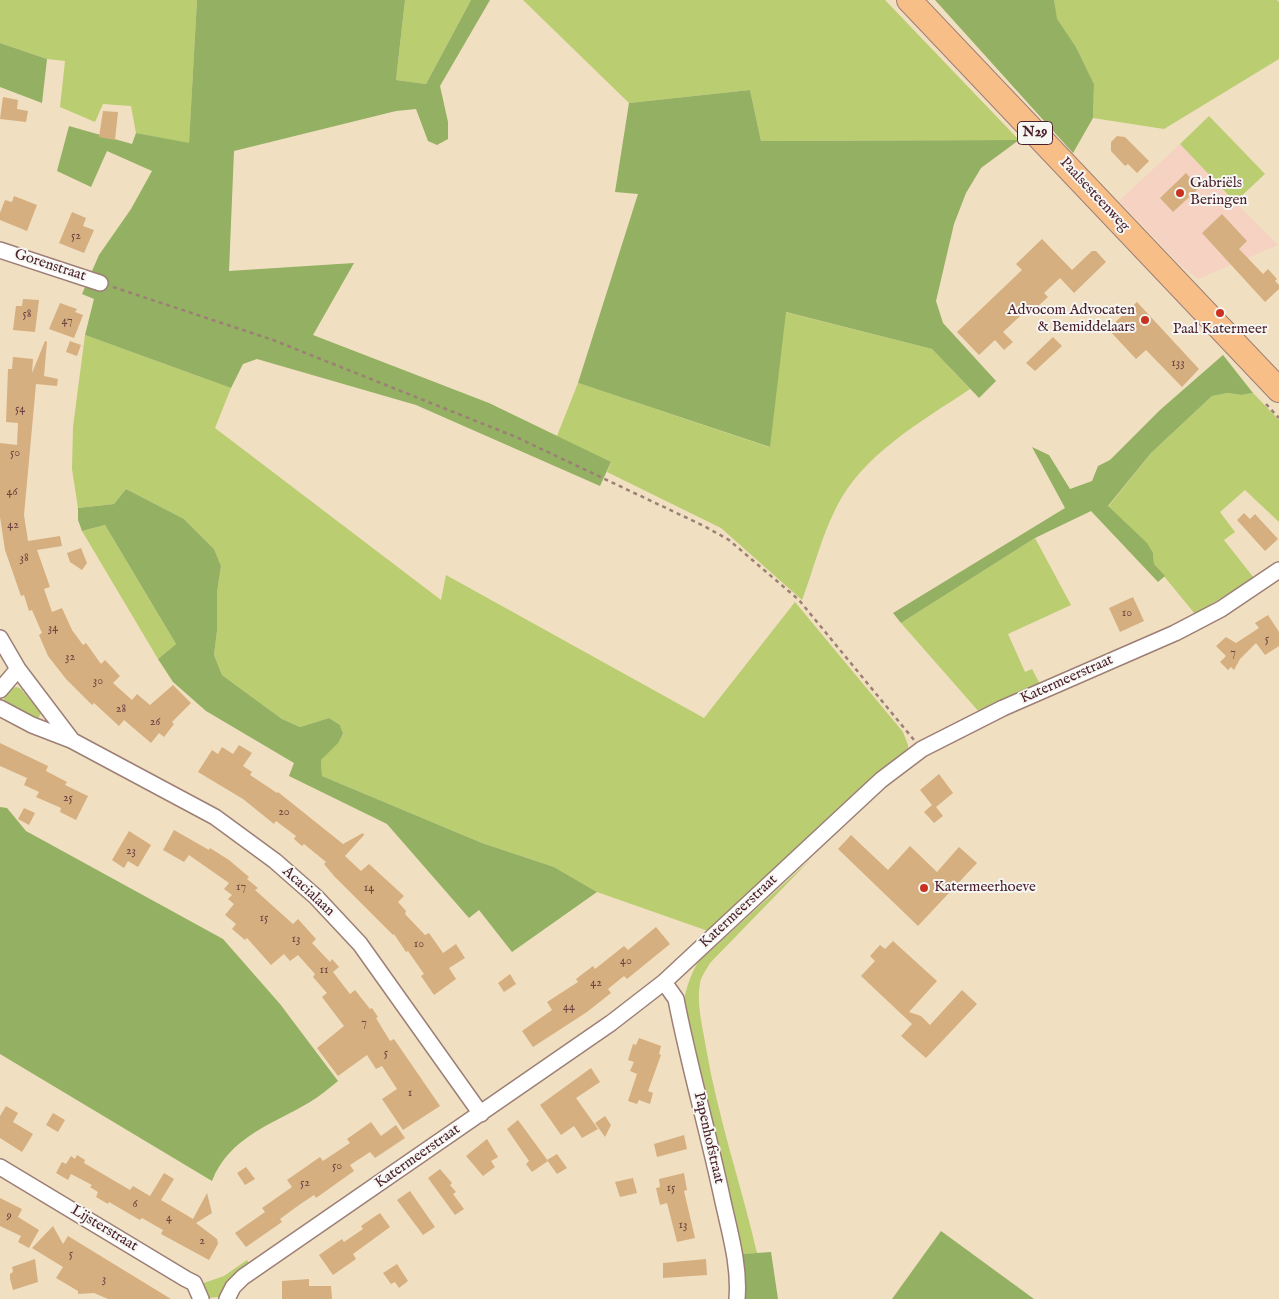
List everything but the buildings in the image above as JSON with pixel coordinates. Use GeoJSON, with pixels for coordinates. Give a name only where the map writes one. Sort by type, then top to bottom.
{"type":"FeatureCollection","features":[{"type":"Feature","properties":{"kind":"main road","name":"Paalsesteenweg"},"geometry":{"type":"LineString","coordinates":[[909,0],[1279,390]]}},
{"type":"Feature","properties":{"kind":"street","name":"Gorenstraat"},"geometry":{"type":"LineString","coordinates":[[0,250],[100,283]]}},
{"type":"Feature","properties":{"kind":"street","name":"Katermeerstraat"},"geometry":{"type":"LineString","coordinates":[[227,1299],[233,1287],[243,1277],[611,1023],[664,982],[881,780],[922,749],[1003,708],[1175,633],[1221,609],[1279,570]]}},
{"type":"Feature","properties":{"kind":"street","name":"Acacialaan"},"geometry":{"type":"LineString","coordinates":[[0,638],[18,670],[71,740]]}},
{"type":"Feature","properties":{"kind":"street"},"geometry":{"type":"LineString","coordinates":[[0,690],[18,670]]}},
{"type":"Feature","properties":{"kind":"street","name":"Acacialaan"},"geometry":{"type":"LineString","coordinates":[[0,708],[32,725],[71,740],[215,817],[275,861],[316,897],[360,944],[481,1114]]}},
{"type":"Feature","properties":{"kind":"street","name":"Papenhofstraat"},"geometry":{"type":"LineString","coordinates":[[664,982],[676,999],[718,1178],[731,1239],[738,1286],[737,1299]]}},
{"type":"Feature","properties":{"kind":"street","name":"Lijsterstraat"},"geometry":{"type":"LineString","coordinates":[[0,1167],[194,1283],[201,1299]]}},
{"type":"Feature","properties":{"kind":"path"},"geometry":{"type":"LineString","coordinates":[[100,283],[273,340],[489,426],[704,526],[729,540],[799,600],[818,620],[904,730],[922,749]]}},
{"type":"Feature","properties":{"kind":"shaded area"},"geometry":{"type":"Polygon","coordinates":[[[1180,144],[1278,245],[1198,279],[1181,266],[1119,201],[1180,144]]]}},
{"type":"Feature","properties":{"kind":"green space"},"geometry":{"type":"Polygon","coordinates":[[[0,0],[197,0],[189,144],[136,133],[131,106],[103,104],[95,122],[60,107],[65,61],[47,59],[0,43],[0,0]]]}},
{"type":"Feature","properties":{"kind":"green space"},"geometry":{"type":"Polygon","coordinates":[[[197,0],[405,0],[396,80],[426,84],[471,0],[490,0],[440,86],[448,122],[448,139],[437,145],[428,141],[416,109],[396,111],[234,151],[229,271],[354,263],[313,335],[489,403],[611,462],[600,486],[416,405],[257,359],[243,364],[231,388],[85,335],[94,299],[82,294],[99,255],[131,209],[152,171],[107,151],[91,187],[57,171],[69,126],[132,144],[136,133],[189,143],[197,0]]]}},
{"type":"Feature","properties":{"kind":"green space"},"geometry":{"type":"Polygon","coordinates":[[[405,0],[471,0],[426,84],[396,80],[405,0]]]}},
{"type":"Feature","properties":{"kind":"green space"},"geometry":{"type":"Polygon","coordinates":[[[523,0],[885,0],[1019,140],[761,141],[750,90],[629,103],[523,0]]]}},
{"type":"Feature","properties":{"kind":"green space"},"geometry":{"type":"Polygon","coordinates":[[[935,0],[1054,0],[1057,19],[1076,47],[1094,84],[1093,118],[1073,153],[935,0]]]}},
{"type":"Feature","properties":{"kind":"green space"},"geometry":{"type":"Polygon","coordinates":[[[1054,0],[1277,0],[1279,2],[1279,59],[1164,129],[1093,118],[1094,84],[1076,47],[1056,19],[1054,0]]]}},
{"type":"Feature","properties":{"kind":"green space"},"geometry":{"type":"Polygon","coordinates":[[[0,43],[47,59],[42,103],[0,87],[0,43]]]}},
{"type":"Feature","properties":{"kind":"green space"},"geometry":{"type":"Polygon","coordinates":[[[750,90],[761,141],[1019,140],[981,168],[966,193],[954,224],[936,301],[943,323],[996,381],[979,398],[932,349],[786,312],[770,447],[578,383],[638,194],[615,192],[629,103],[750,90]]]}},
{"type":"Feature","properties":{"kind":"green space"},"geometry":{"type":"Polygon","coordinates":[[[1209,116],[1265,174],[1235,202],[1180,144],[1209,116]]]}},
{"type":"Feature","properties":{"kind":"green space"},"geometry":{"type":"Polygon","coordinates":[[[785,312],[932,349],[970,389],[894,441],[861,472],[835,510],[821,543],[802,600],[721,528],[607,472],[611,463],[557,436],[578,383],[769,447],[785,312]]]}},
{"type":"Feature","properties":{"kind":"green space"},"geometry":{"type":"Polygon","coordinates":[[[85,335],[231,388],[215,428],[441,600],[446,575],[704,718],[795,602],[903,732],[908,745],[908,753],[834,813],[708,931],[597,892],[554,867],[482,843],[322,776],[321,760],[343,735],[340,725],[329,718],[300,727],[282,719],[222,675],[214,655],[217,631],[217,592],[221,566],[214,549],[184,519],[126,489],[114,504],[78,508],[72,469],[73,427],[85,335]]]}},
{"type":"Feature","properties":{"kind":"green space"},"geometry":{"type":"Polygon","coordinates":[[[1223,355],[1253,393],[1241,395],[1228,393],[1212,396],[1151,453],[1108,506],[1147,543],[1153,553],[1154,564],[1165,576],[1158,582],[1091,511],[1035,538],[901,623],[893,613],[1065,508],[1032,447],[1049,455],[1070,489],[1092,481],[1098,466],[1110,460],[1160,410],[1223,355]]]}},
{"type":"Feature","properties":{"kind":"green space"},"geometry":{"type":"Polygon","coordinates":[[[1228,393],[1241,395],[1253,393],[1279,420],[1279,522],[1245,490],[1220,512],[1235,532],[1224,540],[1254,578],[1195,614],[1154,564],[1153,553],[1108,507],[1151,453],[1212,396],[1228,393]]]}},
{"type":"Feature","properties":{"kind":"green space"},"geometry":{"type":"Polygon","coordinates":[[[126,489],[184,519],[214,549],[221,566],[217,592],[217,631],[214,655],[222,675],[282,719],[300,727],[329,718],[340,725],[343,734],[338,743],[321,760],[322,776],[482,843],[554,867],[597,892],[512,952],[479,910],[469,918],[387,824],[289,776],[294,763],[206,711],[173,682],[158,659],[176,644],[105,525],[82,531],[78,520],[78,508],[114,504],[126,489]]]}},
{"type":"Feature","properties":{"kind":"green space"},"geometry":{"type":"Polygon","coordinates":[[[105,525],[176,644],[158,659],[82,531],[105,525]]]}},
{"type":"Feature","properties":{"kind":"green space"},"geometry":{"type":"Polygon","coordinates":[[[1035,538],[1071,605],[1008,634],[1025,672],[1032,669],[1041,686],[980,713],[901,623],[1035,538]]]}},
{"type":"Feature","properties":{"kind":"green space"},"geometry":{"type":"Polygon","coordinates":[[[17,687],[21,689],[41,713],[38,719],[33,719],[4,703],[4,697],[7,692],[17,687]]]}},
{"type":"Feature","properties":{"kind":"green space"},"geometry":{"type":"Polygon","coordinates":[[[0,807],[7,808],[26,831],[223,939],[280,1004],[338,1081],[314,1100],[253,1133],[241,1142],[229,1153],[212,1181],[0,1054],[0,807]]]}},
{"type":"Feature","properties":{"kind":"green space"},"geometry":{"type":"Polygon","coordinates":[[[810,860],[710,963],[700,983],[699,1008],[711,1074],[757,1253],[742,1254],[683,1009],[686,990],[698,962],[810,860]]]}},
{"type":"Feature","properties":{"kind":"green space"},"geometry":{"type":"Polygon","coordinates":[[[941,1231],[1034,1299],[892,1299],[941,1231]]]}},
{"type":"Feature","properties":{"kind":"green space"},"geometry":{"type":"Polygon","coordinates":[[[771,1252],[778,1299],[744,1299],[742,1254],[771,1252]]]}},
{"type":"Feature","properties":{"kind":"green space"},"geometry":{"type":"Polygon","coordinates":[[[247,1260],[250,1265],[219,1297],[208,1298],[201,1284],[224,1276],[247,1260]]]}},
{"type":"Feature","properties":{"kind":"place","name":"Gabriëls Beringen"},"geometry":{"type":"Point","coordinates":[1180,193]}},
{"type":"Feature","properties":{"kind":"place","name":"Paal Katermeer"},"geometry":{"type":"Point","coordinates":[1220,313]}},
{"type":"Feature","properties":{"kind":"place","name":"Advocom Advocaten & Bemiddelaars"},"geometry":{"type":"Point","coordinates":[1145,320]}},
{"type":"Feature","properties":{"kind":"place","name":"Katermeerhoeve"},"geometry":{"type":"Point","coordinates":[924,888]}}]}
